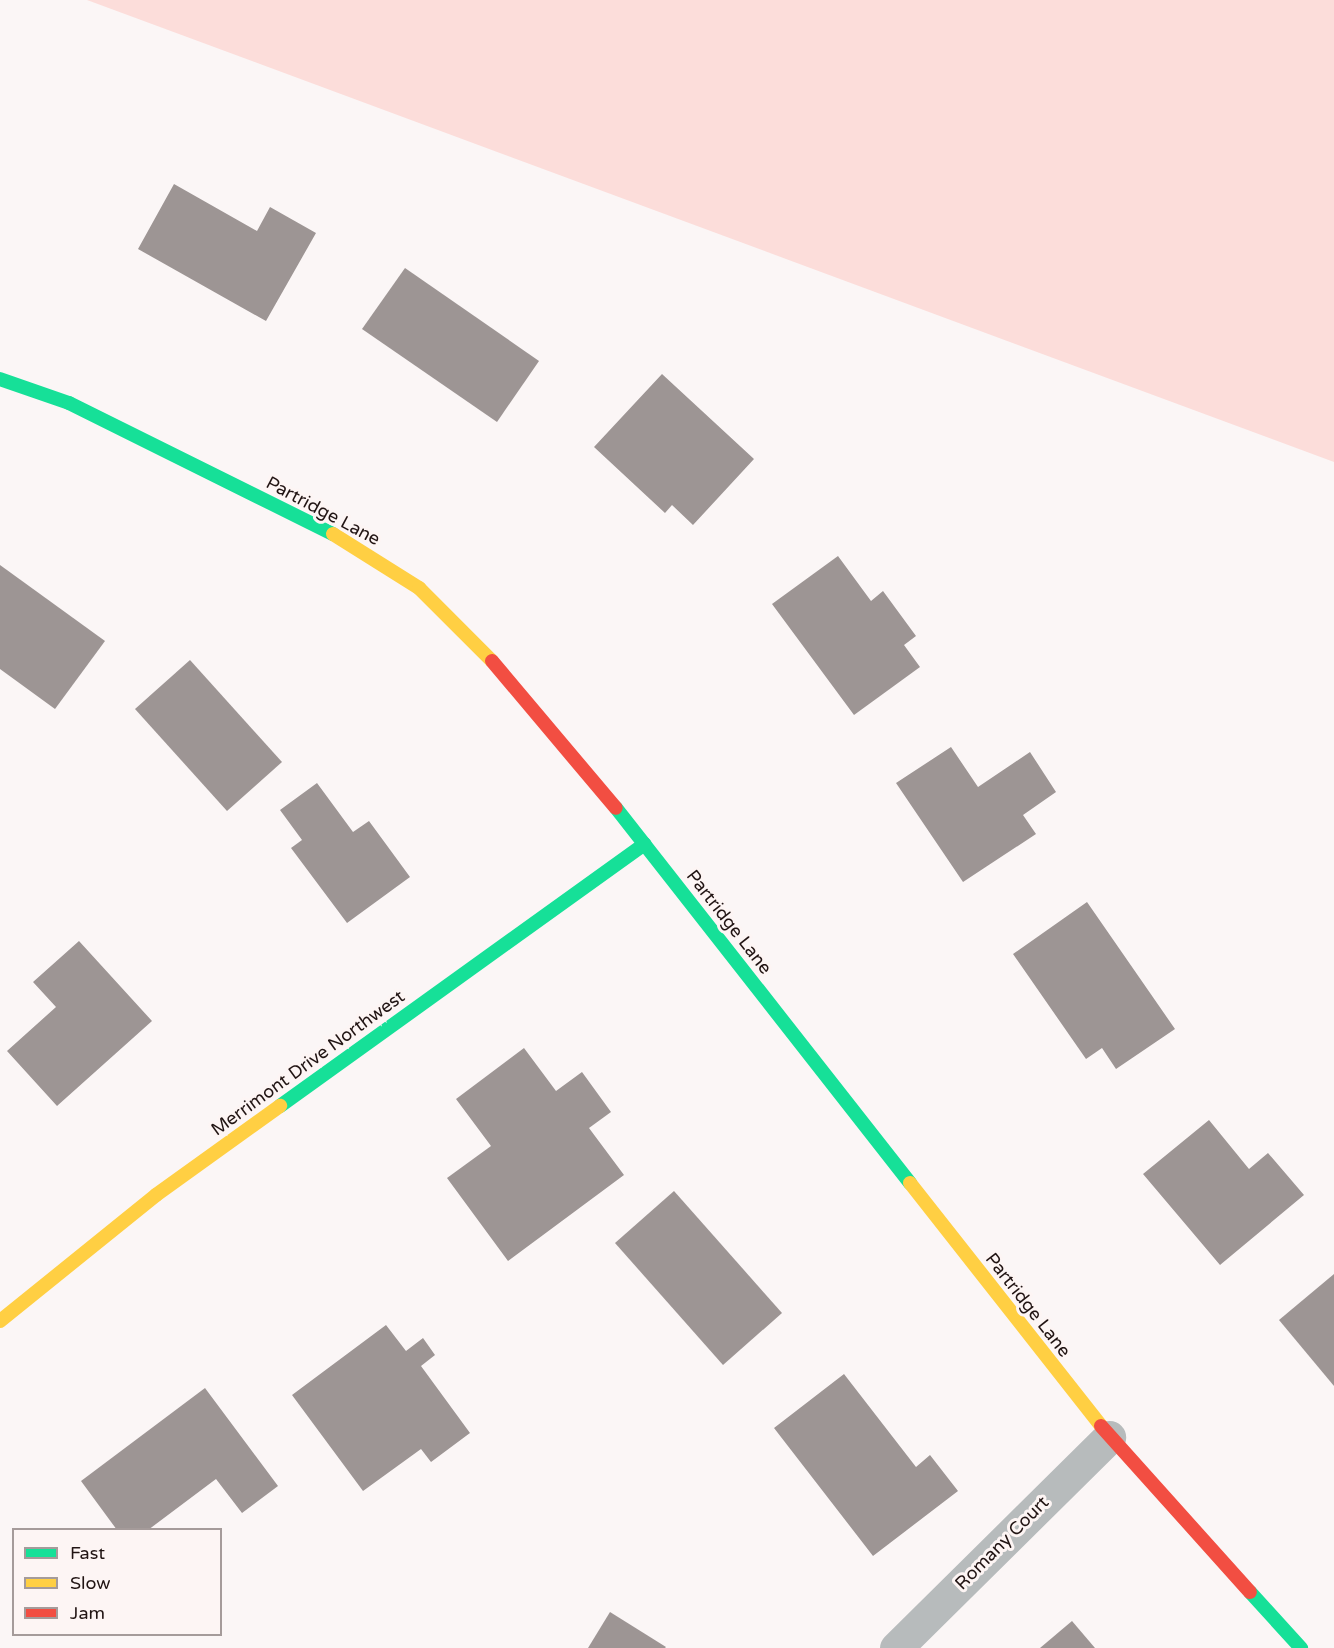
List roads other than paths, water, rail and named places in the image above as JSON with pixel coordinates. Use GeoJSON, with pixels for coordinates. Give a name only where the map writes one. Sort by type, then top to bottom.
{"type":"FeatureCollection","features":[{"type":"Feature","properties":{"kind":"street","name":"Partridge Lane"},"geometry":{"type":"LineString","coordinates":[[0,379],[69,403],[346,540],[418,588],[482,650],[645,844],[1109,1437],[1301,1648]]}},
{"type":"Feature","properties":{"kind":"street","name":"Merrimont Drive Northwest"},"geometry":{"type":"LineString","coordinates":[[0,1321],[156,1195],[645,844]]}},
{"type":"Feature","properties":{"kind":"street","name":"Romany Court"},"geometry":{"type":"LineString","coordinates":[[896,1648],[1109,1437]]}}]}
